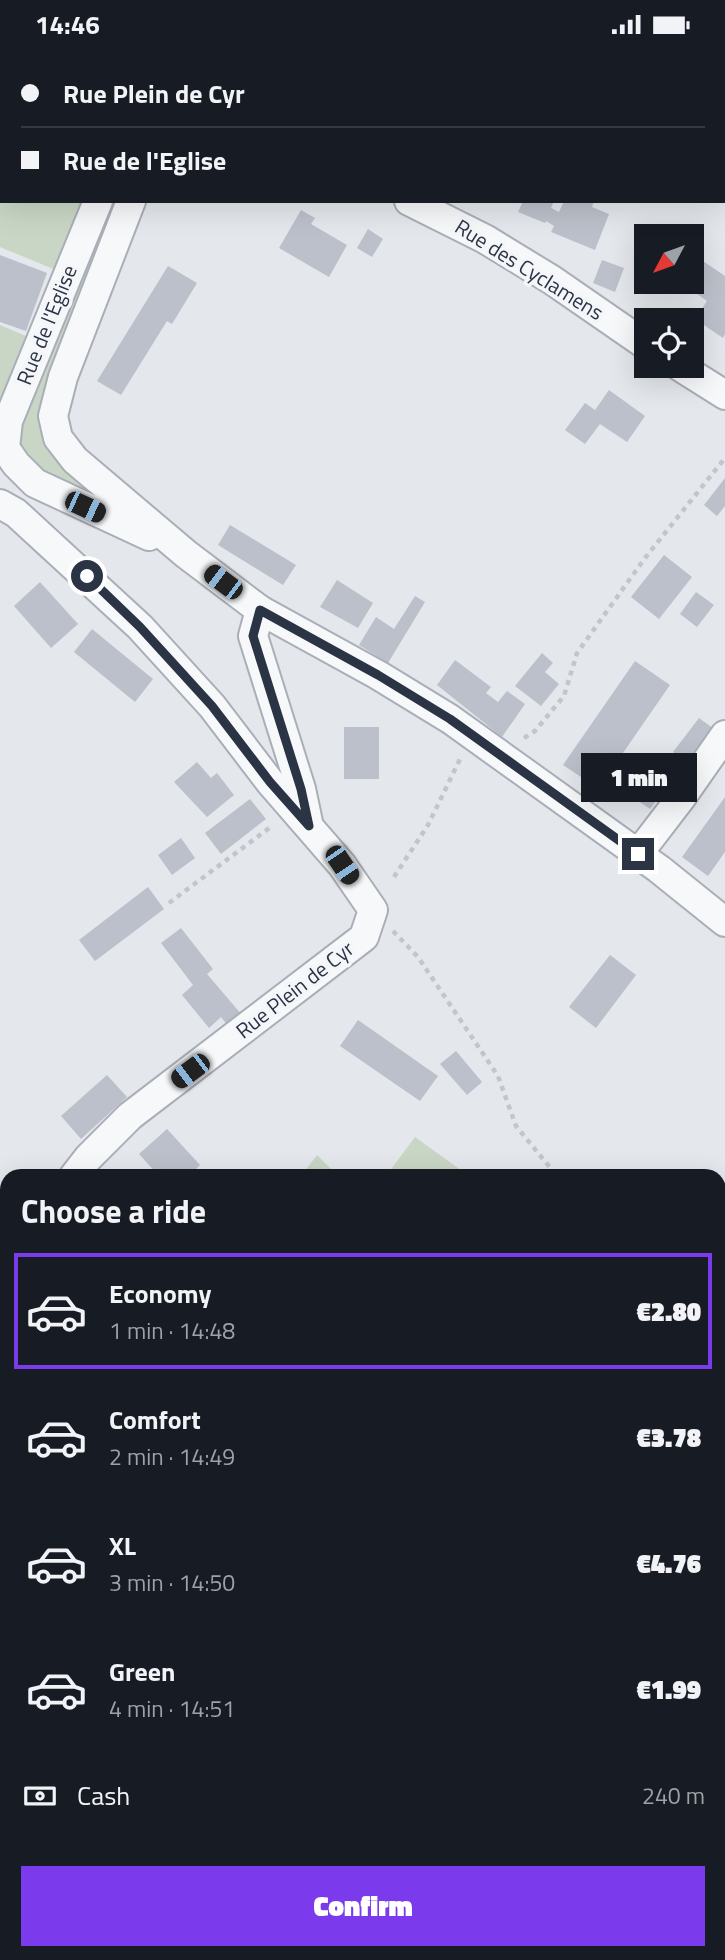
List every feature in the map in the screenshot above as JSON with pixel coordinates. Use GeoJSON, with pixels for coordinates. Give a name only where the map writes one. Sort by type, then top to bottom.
{"type":"FeatureCollection","features":[{"type":"Feature","properties":{"kind":"street","name":"Rue de l'Eglise"},"geometry":{"type":"LineString","coordinates":[[97,203],[8,421],[5,448],[35,483],[186,554]]}},
{"type":"Feature","properties":{"kind":"street","name":"Rue de l'Eglise"},"geometry":{"type":"LineString","coordinates":[[130,203],[63,377],[53,416],[58,438],[75,460],[186,554],[260,610],[378,675],[472,735],[638,854],[725,922]]}},
{"type":"Feature","properties":{"kind":"street","name":"Rue des Cyclamens"},"geometry":{"type":"LineString","coordinates":[[413,203],[496,246],[552,279],[634,337]]}},
{"type":"Feature","properties":{"kind":"street"},"geometry":{"type":"LineString","coordinates":[[698,378],[725,395]]}},
{"type":"Feature","properties":{"kind":"street"},"geometry":{"type":"LineString","coordinates":[[0,504],[16,513],[61,552],[140,627],[212,706],[342,865],[373,910]]}},
{"type":"Feature","properties":{"kind":"street"},"geometry":{"type":"LineString","coordinates":[[260,610],[253,636],[301,789],[301,817]]}},
{"type":"Feature","properties":{"kind":"street"},"geometry":{"type":"LineString","coordinates":[[638,854],[725,735]]}},
{"type":"Feature","properties":{"kind":"street","name":"Rue Plein de Cyr"},"geometry":{"type":"LineString","coordinates":[[79,1169],[130,1116],[364,937],[373,910]]}},
{"type":"Feature","properties":{"kind":"path"},"geometry":{"type":"LineString","coordinates":[[498,754],[535,731],[564,696],[576,653],[645,558],[725,458]]}},
{"type":"Feature","properties":{"kind":"path"},"geometry":{"type":"LineString","coordinates":[[394,877],[428,825],[472,735]]}},
{"type":"Feature","properties":{"kind":"path"},"geometry":{"type":"LineString","coordinates":[[169,903],[301,817]]}},
{"type":"Feature","properties":{"kind":"path"},"geometry":{"type":"LineString","coordinates":[[373,910],[418,957],[498,1076],[516,1126],[551,1169]]}},
{"type":"Feature","properties":{"kind":"green space"},"geometry":{"type":"Polygon","coordinates":[[[0,203],[130,203],[53,416],[127,505],[35,483],[0,444],[0,325],[40,342],[68,275],[0,247],[0,203]]]}},
{"type":"Feature","properties":{"kind":"green space"},"geometry":{"type":"Polygon","coordinates":[[[415,1137],[459,1169],[391,1169],[415,1137]]]}},
{"type":"Feature","properties":{"kind":"green space"},"geometry":{"type":"Polygon","coordinates":[[[317,1155],[331,1169],[306,1169],[317,1155]]]}},
{"type":"Feature","properties":{"kind":"building"},"geometry":{"type":"Polygon","coordinates":[[[522,203],[553,203],[551,208],[559,212],[563,203],[593,203],[592,207],[609,214],[595,250],[551,232],[554,226],[546,221],[545,223],[518,212],[522,203]]]}},
{"type":"Feature","properties":{"kind":"building"},"geometry":{"type":"Polygon","coordinates":[[[301,210],[315,218],[311,224],[347,245],[329,277],[279,248],[301,210]]]}},
{"type":"Feature","properties":{"kind":"building"},"geometry":{"type":"Polygon","coordinates":[[[368,229],[383,239],[372,257],[357,248],[368,229]]]}},
{"type":"Feature","properties":{"kind":"building"},"geometry":{"type":"Polygon","coordinates":[[[0,255],[47,273],[26,331],[0,322],[0,255]]]}},
{"type":"Feature","properties":{"kind":"building"},"geometry":{"type":"Polygon","coordinates":[[[602,260],[624,268],[615,292],[593,283],[602,260]]]}},
{"type":"Feature","properties":{"kind":"building"},"geometry":{"type":"Polygon","coordinates":[[[704,262],[725,276],[723,338],[704,325],[702,308],[707,301],[697,294],[704,294],[704,262]]]}},
{"type":"Feature","properties":{"kind":"building"},"geometry":{"type":"Polygon","coordinates":[[[168,266],[197,283],[172,324],[167,321],[121,395],[97,381],[168,266]]]}},
{"type":"Feature","properties":{"kind":"building"},"geometry":{"type":"Polygon","coordinates":[[[609,390],[645,416],[627,442],[600,424],[585,444],[565,430],[585,403],[595,410],[609,390]]]}},
{"type":"Feature","properties":{"kind":"building"},"geometry":{"type":"Polygon","coordinates":[[[725,478],[725,506],[717,516],[704,505],[725,478]]]}},
{"type":"Feature","properties":{"kind":"building"},"geometry":{"type":"Polygon","coordinates":[[[230,525],[296,565],[283,585],[218,545],[230,525]]]}},
{"type":"Feature","properties":{"kind":"building"},"geometry":{"type":"Polygon","coordinates":[[[664,555],[692,577],[659,619],[631,597],[664,555]]]}},
{"type":"Feature","properties":{"kind":"building"},"geometry":{"type":"Polygon","coordinates":[[[337,580],[373,603],[358,628],[320,607],[337,580]]]}},
{"type":"Feature","properties":{"kind":"building"},"geometry":{"type":"Polygon","coordinates":[[[40,582],[78,624],[51,648],[14,606],[40,582]]]}},
{"type":"Feature","properties":{"kind":"building"},"geometry":{"type":"Polygon","coordinates":[[[696,592],[714,605],[697,627],[680,614],[696,592]]]}},
{"type":"Feature","properties":{"kind":"building"},"geometry":{"type":"Polygon","coordinates":[[[415,596],[425,602],[388,663],[359,645],[376,617],[394,629],[415,596]]]}},
{"type":"Feature","properties":{"kind":"building"},"geometry":{"type":"Polygon","coordinates":[[[92,629],[153,679],[135,702],[74,652],[92,629]]]}},
{"type":"Feature","properties":{"kind":"building"},"geometry":{"type":"Polygon","coordinates":[[[542,653],[553,663],[545,672],[559,684],[541,706],[515,686],[542,653]]]}},
{"type":"Feature","properties":{"kind":"building"},"geometry":{"type":"Polygon","coordinates":[[[455,660],[491,687],[486,693],[498,702],[507,691],[525,704],[502,737],[437,685],[455,660]]]}},
{"type":"Feature","properties":{"kind":"building"},"geometry":{"type":"Polygon","coordinates":[[[635,661],[670,685],[616,763],[661,794],[650,809],[606,779],[599,789],[563,765],[635,661]]]}},
{"type":"Feature","properties":{"kind":"building"},"geometry":{"type":"Polygon","coordinates":[[[699,718],[714,729],[688,763],[673,752],[699,718]]]}},
{"type":"Feature","properties":{"kind":"building"},"geometry":{"type":"Polygon","coordinates":[[[344,727],[379,727],[379,779],[344,779],[344,727]]]}},
{"type":"Feature","properties":{"kind":"building"},"geometry":{"type":"Polygon","coordinates":[[[197,762],[211,778],[217,773],[234,795],[207,817],[174,782],[197,762]]]}},
{"type":"Feature","properties":{"kind":"building"},"geometry":{"type":"Polygon","coordinates":[[[725,797],[725,852],[708,876],[682,857],[725,797]]]}},
{"type":"Feature","properties":{"kind":"building"},"geometry":{"type":"Polygon","coordinates":[[[250,799],[266,819],[221,854],[205,833],[250,799]]]}},
{"type":"Feature","properties":{"kind":"building"},"geometry":{"type":"Polygon","coordinates":[[[181,838],[195,858],[172,875],[158,855],[181,838]]]}},
{"type":"Feature","properties":{"kind":"building"},"geometry":{"type":"Polygon","coordinates":[[[148,887],[164,909],[95,961],[79,940],[148,887]]]}},
{"type":"Feature","properties":{"kind":"building"},"geometry":{"type":"Polygon","coordinates":[[[181,928],[213,969],[207,974],[242,1015],[228,1026],[221,1017],[209,1028],[182,995],[193,985],[161,943],[181,928]]]}},
{"type":"Feature","properties":{"kind":"building"},"geometry":{"type":"Polygon","coordinates":[[[610,955],[636,975],[596,1028],[569,1007],[610,955]]]}},
{"type":"Feature","properties":{"kind":"building"},"geometry":{"type":"Polygon","coordinates":[[[358,1020],[438,1076],[420,1101],[340,1046],[358,1020]]]}},
{"type":"Feature","properties":{"kind":"building"},"geometry":{"type":"Polygon","coordinates":[[[456,1051],[482,1082],[467,1095],[440,1064],[456,1051]]]}},
{"type":"Feature","properties":{"kind":"building"},"geometry":{"type":"Polygon","coordinates":[[[107,1075],[127,1097],[81,1139],[61,1116],[107,1075]]]}},
{"type":"Feature","properties":{"kind":"building"},"geometry":{"type":"Polygon","coordinates":[[[167,1129],[200,1165],[196,1169],[153,1169],[139,1154],[167,1129]]]}},
{"type":"Feature","properties":{"kind":"route"},"geometry":{"type":"LineString","coordinates":[[87,576],[140,627],[212,706],[270,782],[309,826],[301,789],[253,636],[260,610],[378,675],[450,719],[638,854]]}}]}
